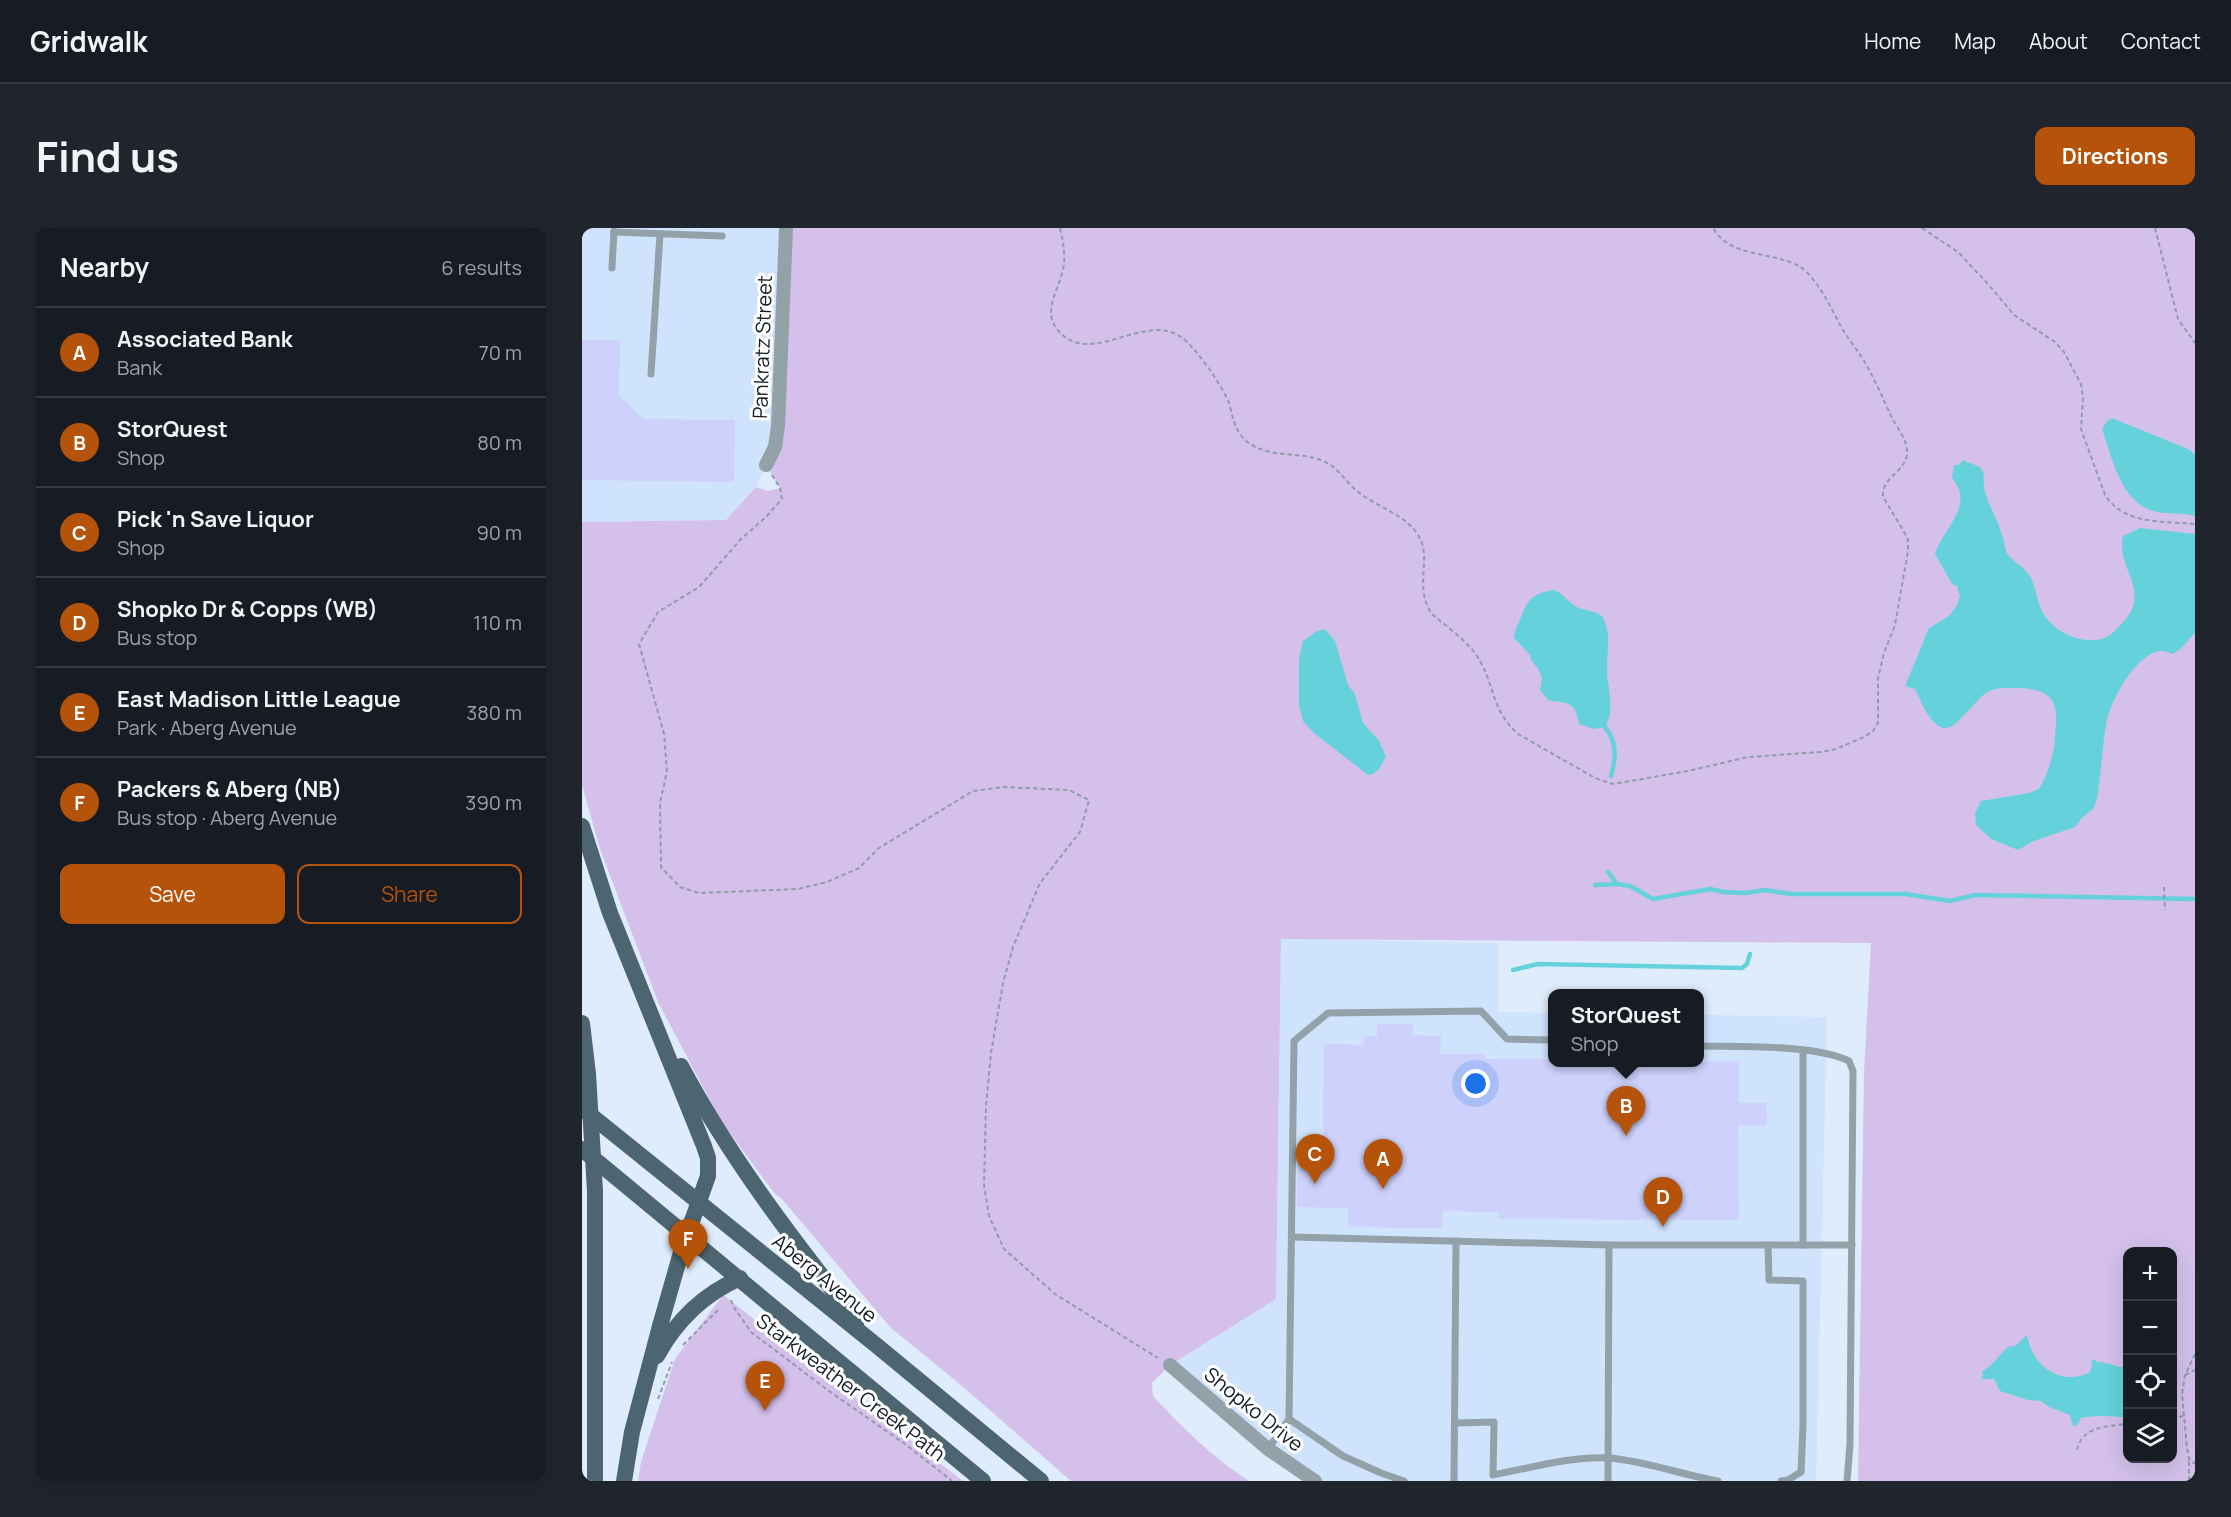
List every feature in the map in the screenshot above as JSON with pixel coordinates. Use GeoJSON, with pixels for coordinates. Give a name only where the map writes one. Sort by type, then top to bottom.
{"type":"FeatureCollection","features":[{"type":"Feature","properties":{"kind":"main road"},"geometry":{"type":"LineString","coordinates":[[582,826],[610,913],[638,986],[702,1106],[754,1186],[876,1345]]}},
{"type":"Feature","properties":{"kind":"main road"},"geometry":{"type":"LineString","coordinates":[[624,1481],[632,1432],[664,1309],[708,1176],[707,1152],[647,1002]]}},
{"type":"Feature","properties":{"kind":"main road"},"geometry":{"type":"LineString","coordinates":[[582,1023],[588,1074],[595,1191],[595,1481]]}},
{"type":"Feature","properties":{"kind":"main road","name":"Aberg Avenue"},"geometry":{"type":"LineString","coordinates":[[582,1109],[1041,1481]]}},
{"type":"Feature","properties":{"kind":"main road"},"geometry":{"type":"LineString","coordinates":[[582,1119],[622,1152],[643,1159]]}},
{"type":"Feature","properties":{"kind":"main road"},"geometry":{"type":"LineString","coordinates":[[582,1149],[983,1481]]}},
{"type":"Feature","properties":{"kind":"main road"},"geometry":{"type":"LineString","coordinates":[[648,1376],[665,1342],[679,1323],[705,1298],[728,1293],[740,1278]]}},
{"type":"Feature","properties":{"kind":"street","name":"Pankratz Street"},"geometry":{"type":"LineString","coordinates":[[766,465],[774,447],[778,426],[786,228]]}},
{"type":"Feature","properties":{"kind":"street","name":"Shopko Drive"},"geometry":{"type":"LineString","coordinates":[[1170,1365],[1268,1449],[1316,1481]]}},
{"type":"Feature","properties":{"kind":"lane"},"geometry":{"type":"LineString","coordinates":[[612,268],[614,230],[722,236]]}},
{"type":"Feature","properties":{"kind":"lane"},"geometry":{"type":"LineString","coordinates":[[651,375],[660,234]]}},
{"type":"Feature","properties":{"kind":"lane"},"geometry":{"type":"LineString","coordinates":[[1268,1449],[1289,1419],[1294,1041],[1328,1013],[1481,1011],[1507,1039],[1548,1040]]}},
{"type":"Feature","properties":{"kind":"lane"},"geometry":{"type":"LineString","coordinates":[[1704,1046],[1803,1050],[1841,1057],[1849,1061],[1853,1071],[1851,1443],[1847,1481]]}},
{"type":"Feature","properties":{"kind":"lane"},"geometry":{"type":"LineString","coordinates":[[1803,1050],[1803,1245]]}},
{"type":"Feature","properties":{"kind":"lane"},"geometry":{"type":"LineString","coordinates":[[1292,1238],[1609,1245],[1852,1245]]}},
{"type":"Feature","properties":{"kind":"lane"},"geometry":{"type":"LineString","coordinates":[[1454,1481],[1456,1241]]}},
{"type":"Feature","properties":{"kind":"lane"},"geometry":{"type":"LineString","coordinates":[[1608,1481],[1609,1245]]}},
{"type":"Feature","properties":{"kind":"lane"},"geometry":{"type":"LineString","coordinates":[[1768,1245],[1769,1280],[1803,1281],[1801,1472],[1788,1480],[1781,1481]]}},
{"type":"Feature","properties":{"kind":"lane"},"geometry":{"type":"LineString","coordinates":[[1289,1419],[1343,1456],[1404,1481]]}},
{"type":"Feature","properties":{"kind":"lane"},"geometry":{"type":"LineString","coordinates":[[1455,1423],[1494,1422],[1493,1475],[1572,1461],[1608,1458],[1718,1481]]}},
{"type":"Feature","properties":{"kind":"path"},"geometry":{"type":"LineString","coordinates":[[1060,228],[1064,247],[1064,264],[1051,313],[1057,330],[1066,338],[1087,344],[1098,344],[1149,330],[1164,330],[1182,337],[1192,347],[1221,389],[1228,402],[1234,423],[1246,441],[1268,452],[1314,458],[1331,465],[1356,491],[1416,531],[1424,548],[1422,589],[1427,607],[1477,656],[1499,712],[1509,727],[1595,778],[1613,784],[1688,771],[1748,757],[1822,752],[1836,749],[1864,737],[1873,731],[1878,723],[1878,678],[1899,608],[1908,540],[1883,497],[1882,490],[1885,482],[1900,469],[1905,461],[1906,445],[1870,371],[1816,282],[1808,273],[1788,262],[1734,247],[1718,237],[1713,228]]}},
{"type":"Feature","properties":{"kind":"path"},"geometry":{"type":"LineString","coordinates":[[1922,228],[1958,252],[2014,315],[2055,342],[2064,352],[2081,384],[2083,436],[2111,505],[2133,518],[2195,524]]}},
{"type":"Feature","properties":{"kind":"path"},"geometry":{"type":"LineString","coordinates":[[2155,228],[2178,319],[2195,343]]}},
{"type":"Feature","properties":{"kind":"path"},"geometry":{"type":"LineString","coordinates":[[766,465],[780,488],[782,499],[741,539],[699,587],[658,612],[639,644],[664,734],[667,771],[660,803],[661,867],[680,887],[699,893],[798,889],[827,882],[859,868],[879,848],[973,792],[1003,787],[1069,790],[1089,800],[1080,832],[1040,883],[1013,947],[1003,983],[986,1106],[984,1186],[989,1216],[1004,1249],[1055,1294],[1170,1365]]}},
{"type":"Feature","properties":{"kind":"path"},"geometry":{"type":"LineString","coordinates":[[2164,887],[2165,910]]}},
{"type":"Feature","properties":{"kind":"path"},"geometry":{"type":"LineString","coordinates":[[678,1351],[718,1309],[728,1293]]}},
{"type":"Feature","properties":{"kind":"path","name":"Starkweather Creek Path"},"geometry":{"type":"LineString","coordinates":[[728,1293],[733,1306],[751,1332],[952,1481]]}},
{"type":"Feature","properties":{"kind":"path"},"geometry":{"type":"LineString","coordinates":[[2189,1481],[2182,1386],[2195,1354]]}},
{"type":"Feature","properties":{"kind":"path"},"geometry":{"type":"LineString","coordinates":[[657,1401],[673,1361]]}},
{"type":"Feature","properties":{"kind":"path"},"geometry":{"type":"LineString","coordinates":[[2185,1375],[2195,1370]]}},
{"type":"Feature","properties":{"kind":"path"},"geometry":{"type":"LineString","coordinates":[[2177,1418],[2183,1416]]}},
{"type":"Feature","properties":{"kind":"path"},"geometry":{"type":"LineString","coordinates":[[2077,1450],[2078,1444],[2087,1433],[2105,1426],[2123,1424]]}},
{"type":"Feature","properties":{"kind":"path"},"geometry":{"type":"LineString","coordinates":[[2189,1459],[2195,1464]]}},
{"type":"Feature","properties":{"kind":"shaded area"},"geometry":{"type":"Polygon","coordinates":[[[582,228],[786,228],[775,447],[756,487],[726,520],[582,522],[582,228]]]}},
{"type":"Feature","properties":{"kind":"shaded area"},"geometry":{"type":"Polygon","coordinates":[[[786,228],[2195,228],[2195,1481],[1858,1481],[1864,1073],[1871,943],[1281,939],[1276,1299],[1170,1365],[1152,1383],[1153,1396],[1175,1419],[1210,1452],[1249,1481],[1071,1481],[955,1380],[891,1328],[781,1198],[775,1194],[721,1121],[658,1002],[600,849],[582,785],[582,522],[726,520],[756,487],[768,491],[780,488],[766,465],[775,447],[786,228]]]}},
{"type":"Feature","properties":{"kind":"shaded area"},"geometry":{"type":"Polygon","coordinates":[[[1281,939],[1498,943],[1498,1012],[1548,1013],[1548,1067],[1704,1067],[1704,1015],[1827,1017],[1816,1481],[1315,1481],[1170,1365],[1276,1299],[1281,939]]]}},
{"type":"Feature","properties":{"kind":"shaded area"},"geometry":{"type":"Polygon","coordinates":[[[723,1295],[963,1481],[638,1481],[641,1462],[675,1359],[723,1295]]]}},
{"type":"Feature","properties":{"kind":"water"},"geometry":{"type":"Polygon","coordinates":[[[2112,418],[2188,449],[2195,454],[2195,516],[2153,511],[2142,506],[2133,498],[2119,477],[2102,429],[2112,418]]]}},
{"type":"Feature","properties":{"kind":"water"},"geometry":{"type":"Polygon","coordinates":[[[1963,460],[1980,467],[1984,474],[1985,492],[2003,537],[2007,554],[2029,575],[2046,617],[2060,631],[2078,639],[2098,640],[2107,637],[2132,610],[2135,599],[2134,589],[2124,558],[2123,536],[2140,528],[2195,534],[2195,633],[2176,652],[2172,654],[2163,651],[2153,653],[2144,659],[2134,668],[2118,692],[2108,715],[2097,799],[2093,809],[2075,827],[2034,841],[2018,850],[1991,839],[1976,825],[1975,813],[1981,801],[2029,793],[2039,789],[2048,771],[2053,751],[2056,716],[2053,701],[2042,692],[2021,688],[2000,688],[1989,691],[1955,724],[1944,728],[1930,717],[1915,689],[1905,686],[1929,628],[1949,616],[1960,596],[1957,586],[1952,584],[1935,554],[1959,508],[1958,488],[1952,478],[1954,465],[1959,465],[1963,460]]]}},
{"type":"Feature","properties":{"kind":"water"},"geometry":{"type":"Polygon","coordinates":[[[1554,590],[1575,606],[1596,613],[1604,619],[1608,638],[1607,669],[1610,706],[1605,727],[1594,729],[1579,724],[1572,707],[1566,703],[1548,700],[1540,690],[1542,679],[1539,670],[1530,655],[1514,638],[1524,610],[1530,601],[1539,594],[1554,590]]]}},
{"type":"Feature","properties":{"kind":"water"},"geometry":{"type":"Polygon","coordinates":[[[1325,629],[1335,641],[1348,685],[1355,694],[1363,723],[1379,741],[1386,757],[1373,774],[1368,775],[1314,733],[1303,721],[1299,705],[1299,659],[1303,641],[1317,631],[1325,629]]]}},
{"type":"Feature","properties":{"kind":"water"},"geometry":{"type":"Polygon","coordinates":[[[2027,1335],[2038,1361],[2052,1373],[2061,1376],[2087,1374],[2094,1359],[2097,1362],[2123,1366],[2123,1418],[2104,1416],[2081,1418],[2077,1425],[2073,1426],[2070,1415],[2049,1407],[2041,1401],[2028,1400],[2000,1391],[1994,1379],[1981,1379],[1982,1371],[2006,1349],[2015,1346],[2027,1335]]]}},
{"type":"Feature","properties":{"kind":"building"},"geometry":{"type":"Polygon","coordinates":[[[582,340],[620,340],[619,396],[643,419],[735,420],[734,482],[582,480],[582,340]]]}},
{"type":"Feature","properties":{"kind":"building"},"geometry":{"type":"Polygon","coordinates":[[[1377,1024],[1413,1024],[1413,1035],[1441,1036],[1440,1054],[1486,1054],[1486,1059],[1548,1059],[1548,1067],[1704,1067],[1704,1061],[1739,1061],[1739,1103],[1766,1103],[1767,1126],[1738,1125],[1739,1220],[1499,1219],[1499,1212],[1443,1211],[1442,1228],[1348,1227],[1348,1208],[1297,1207],[1298,1150],[1323,1150],[1324,1044],[1364,1045],[1364,1036],[1377,1036],[1377,1024]]]}},
{"type":"Feature","properties":{"kind":"waterway"},"geometry":{"type":"LineString","coordinates":[[1605,727],[1612,738],[1614,751],[1611,776]]}},
{"type":"Feature","properties":{"kind":"waterway"},"geometry":{"type":"LineString","coordinates":[[1608,872],[1617,884]]}},
{"type":"Feature","properties":{"kind":"waterway"},"geometry":{"type":"LineString","coordinates":[[1595,885],[1630,886],[1653,899],[1710,889],[1745,893],[1765,890],[1790,894],[1905,894],[1950,901],[1975,895],[2195,899]]}},
{"type":"Feature","properties":{"kind":"waterway"},"geometry":{"type":"LineString","coordinates":[[1513,970],[1538,964],[1742,968],[1747,964],[1750,954]]}},
{"type":"Feature","properties":{"kind":"place","name":"StorQuest"},"geometry":{"type":"Point","coordinates":[1626,1136]}},
{"type":"Feature","properties":{"kind":"place","name":"Pick 'n Save Liquor"},"geometry":{"type":"Point","coordinates":[1315,1184]}},
{"type":"Feature","properties":{"kind":"place","name":"Associated Bank"},"geometry":{"type":"Point","coordinates":[1383,1189]}},
{"type":"Feature","properties":{"kind":"place","name":"Shopko Dr & Copps (WB)"},"geometry":{"type":"Point","coordinates":[1663,1227]}},
{"type":"Feature","properties":{"kind":"place","name":"Packers & Aberg (NB)"},"geometry":{"type":"Point","coordinates":[688,1269]}},
{"type":"Feature","properties":{"kind":"place","name":"East Madison Little League"},"geometry":{"type":"Point","coordinates":[765,1411]}}]}
